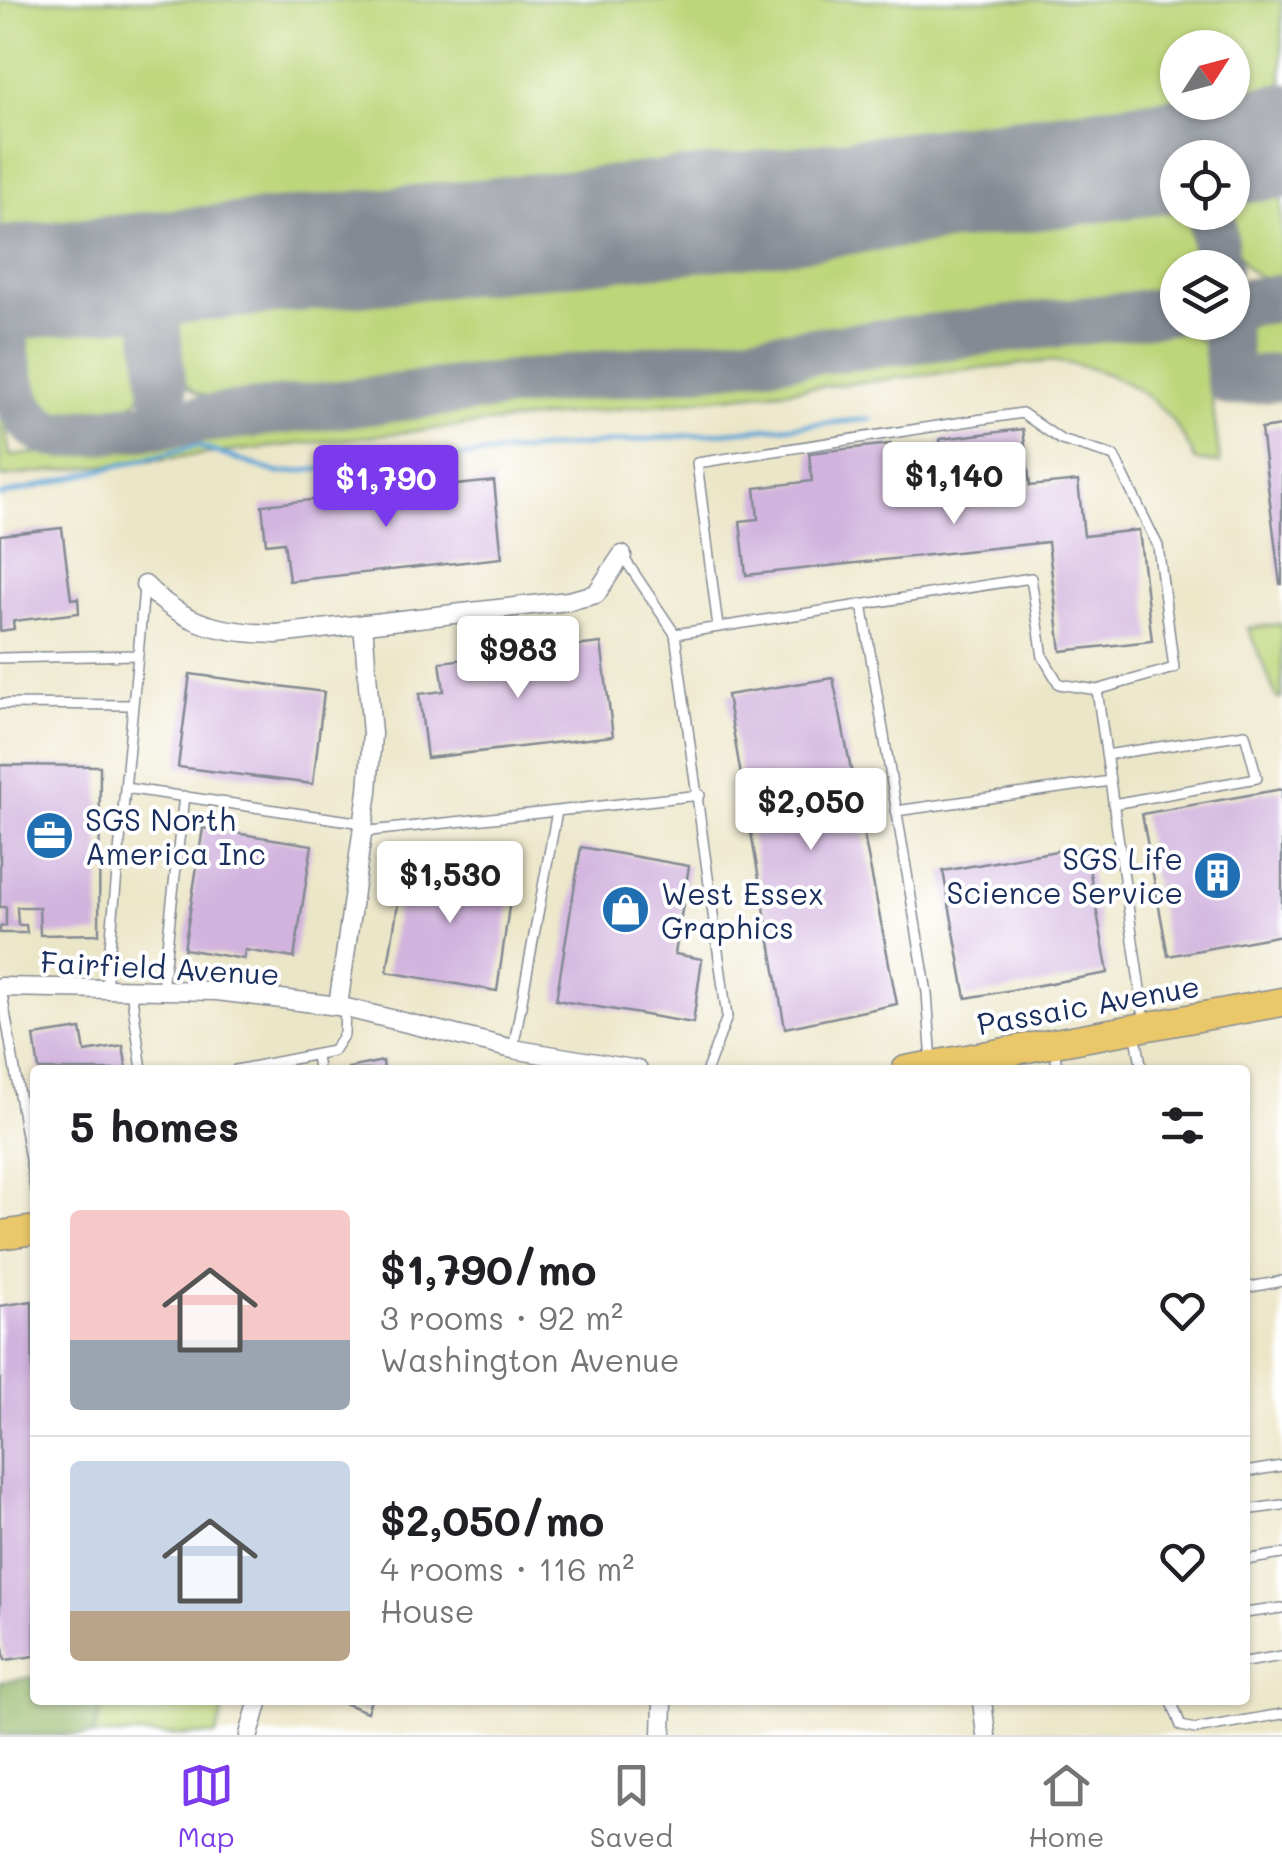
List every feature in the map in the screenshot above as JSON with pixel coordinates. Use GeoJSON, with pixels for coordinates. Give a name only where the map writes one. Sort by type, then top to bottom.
{"type":"FeatureCollection","features":[{"type":"Feature","properties":{"kind":"main road","name":"Passaic Avenue"},"geometry":{"type":"LineString","coordinates":[[956,1065],[1055,1057],[1140,1028],[1282,1002]]}},
{"type":"Feature","properties":{"kind":"main road"},"geometry":{"type":"LineString","coordinates":[[0,1235],[30,1231]]}},
{"type":"Feature","properties":{"kind":"street"},"geometry":{"type":"LineString","coordinates":[[144,585],[164,605],[194,623],[228,634],[277,634],[596,594],[622,555]]}},
{"type":"Feature","properties":{"kind":"street"},"geometry":{"type":"LineString","coordinates":[[342,1008],[372,734],[363,624]]}},
{"type":"Feature","properties":{"kind":"street","name":"Fairfield Avenue"},"geometry":{"type":"LineString","coordinates":[[0,988],[217,991],[342,1008],[513,1049],[553,1063]]}},
{"type":"Feature","properties":{"kind":"street"},"geometry":{"type":"LineString","coordinates":[[249,1735],[258,1705]]}},
{"type":"Feature","properties":{"kind":"street"},"geometry":{"type":"LineString","coordinates":[[662,1735],[663,1705]]}},
{"type":"Feature","properties":{"kind":"street"},"geometry":{"type":"LineString","coordinates":[[983,1705],[986,1735]]}},
{"type":"Feature","properties":{"kind":"lane"},"geometry":{"type":"LineString","coordinates":[[676,634],[1031,578],[1044,658],[1059,684],[1097,690],[1174,668],[1158,546],[1114,456],[1061,440],[1022,413],[697,463],[718,627]]}},
{"type":"Feature","properties":{"kind":"lane"},"geometry":{"type":"LineString","coordinates":[[622,555],[676,634],[726,1017],[709,1065]]}},
{"type":"Feature","properties":{"kind":"lane"},"geometry":{"type":"LineString","coordinates":[[106,989],[144,585]]}},
{"type":"Feature","properties":{"kind":"lane"},"geometry":{"type":"LineString","coordinates":[[862,604],[927,993],[919,1065]]}},
{"type":"Feature","properties":{"kind":"lane"},"geometry":{"type":"LineString","coordinates":[[0,658],[138,655]]}},
{"type":"Feature","properties":{"kind":"lane"},"geometry":{"type":"LineString","coordinates":[[1097,690],[1142,1065]]}},
{"type":"Feature","properties":{"kind":"lane"},"geometry":{"type":"LineString","coordinates":[[0,704],[133,705]]}},
{"type":"Feature","properties":{"kind":"lane"},"geometry":{"type":"LineString","coordinates":[[1106,755],[1244,734],[1257,778],[1113,804]]}},
{"type":"Feature","properties":{"kind":"lane"},"geometry":{"type":"LineString","coordinates":[[896,811],[1110,781]]}},
{"type":"Feature","properties":{"kind":"lane"},"geometry":{"type":"LineString","coordinates":[[126,788],[362,828],[700,795]]}},
{"type":"Feature","properties":{"kind":"lane"},"geometry":{"type":"LineString","coordinates":[[162,990],[184,796]]}},
{"type":"Feature","properties":{"kind":"lane"},"geometry":{"type":"LineString","coordinates":[[513,1049],[557,811]]}},
{"type":"Feature","properties":{"kind":"lane"},"geometry":{"type":"LineString","coordinates":[[0,988],[30,1160]]}},
{"type":"Feature","properties":{"kind":"lane"},"geometry":{"type":"LineString","coordinates":[[130,990],[141,1065]]}},
{"type":"Feature","properties":{"kind":"lane"},"geometry":{"type":"LineString","coordinates":[[263,1065],[316,1055],[340,1045],[342,1008]]}},
{"type":"Feature","properties":{"kind":"lane"},"geometry":{"type":"LineString","coordinates":[[316,1055],[317,1065]]}},
{"type":"Feature","properties":{"kind":"lane"},"geometry":{"type":"LineString","coordinates":[[1250,1287],[1282,1281]]}},
{"type":"Feature","properties":{"kind":"lane"},"geometry":{"type":"LineString","coordinates":[[1250,1471],[1282,1466]]}},
{"type":"Feature","properties":{"kind":"lane"},"geometry":{"type":"LineString","coordinates":[[1250,1509],[1282,1505]]}},
{"type":"Feature","properties":{"kind":"lane"},"geometry":{"type":"LineString","coordinates":[[1250,1559],[1282,1554]]}},
{"type":"Feature","properties":{"kind":"lane"},"geometry":{"type":"LineString","coordinates":[[1250,1612],[1282,1608]]}},
{"type":"Feature","properties":{"kind":"lane"},"geometry":{"type":"LineString","coordinates":[[1250,1661],[1282,1656]]}},
{"type":"Feature","properties":{"kind":"lane"},"geometry":{"type":"LineString","coordinates":[[1173,1705],[1181,1726],[1196,1729],[1282,1714]]}},
{"type":"Feature","properties":{"kind":"green space"},"geometry":{"type":"Polygon","coordinates":[[[0,0],[1282,0],[1282,107],[1250,111],[1250,30],[1160,30],[1160,120],[1165,120],[0,250],[0,0]]]}},
{"type":"Feature","properties":{"kind":"green space"},"geometry":{"type":"Polygon","coordinates":[[[1282,171],[1282,280],[1256,275],[1250,270],[1250,250],[1237,250],[1235,230],[1250,230],[1250,192],[1263,176],[1282,171]]]}},
{"type":"Feature","properties":{"kind":"green space"},"geometry":{"type":"Polygon","coordinates":[[[1142,189],[1160,196],[1160,230],[1195,233],[1194,250],[1160,250],[1160,296],[239,399],[214,398],[196,392],[182,378],[172,354],[184,308],[217,291],[1142,189]]]}},
{"type":"Feature","properties":{"kind":"green space"},"geometry":{"type":"Polygon","coordinates":[[[101,306],[127,321],[143,347],[147,362],[142,392],[128,408],[110,414],[73,417],[44,408],[30,388],[25,335],[49,312],[101,306]]]}},
{"type":"Feature","properties":{"kind":"green space"},"geometry":{"type":"Polygon","coordinates":[[[1282,313],[1282,362],[1263,363],[1245,352],[1241,346],[1243,340],[1250,340],[1251,319],[1282,313]]]}},
{"type":"Feature","properties":{"kind":"green space"},"geometry":{"type":"Polygon","coordinates":[[[1160,328],[1160,340],[1198,340],[1205,345],[1220,463],[1195,460],[1171,419],[1137,390],[1097,371],[1051,361],[0,477],[0,389],[10,456],[1160,328]]]}},
{"type":"Feature","properties":{"kind":"green space"},"geometry":{"type":"Polygon","coordinates":[[[1282,624],[1282,698],[1277,698],[1248,628],[1282,624]]]}},
{"type":"Feature","properties":{"kind":"green space"},"geometry":{"type":"Polygon","coordinates":[[[30,1678],[30,1705],[103,1705],[93,1735],[0,1735],[0,1682],[30,1678]]]}},
{"type":"Feature","properties":{"kind":"green space"},"geometry":{"type":"Polygon","coordinates":[[[0,1686],[30,1698],[30,1705],[225,1705],[216,1735],[0,1735],[0,1686]]]}},
{"type":"Feature","properties":{"kind":"building"},"geometry":{"type":"Polygon","coordinates":[[[1282,426],[1282,584],[1280,584],[1261,429],[1282,426]]]}},
{"type":"Feature","properties":{"kind":"building"},"geometry":{"type":"Polygon","coordinates":[[[1023,429],[1030,486],[1078,481],[1084,536],[1139,530],[1152,641],[1061,651],[1048,542],[746,575],[740,521],[758,519],[755,488],[812,481],[809,453],[891,444],[894,468],[943,463],[940,439],[1023,429]]]}},
{"type":"Feature","properties":{"kind":"building"},"geometry":{"type":"Polygon","coordinates":[[[494,481],[502,558],[289,581],[284,542],[266,544],[262,505],[494,481]]]}},
{"type":"Feature","properties":{"kind":"building"},"geometry":{"type":"Polygon","coordinates":[[[62,528],[71,599],[78,598],[79,613],[13,621],[14,629],[0,631],[0,535],[62,528]]]}},
{"type":"Feature","properties":{"kind":"building"},"geometry":{"type":"Polygon","coordinates":[[[601,643],[613,736],[427,758],[419,694],[444,691],[440,662],[601,643]]]}},
{"type":"Feature","properties":{"kind":"building"},"geometry":{"type":"Polygon","coordinates":[[[190,674],[324,692],[313,784],[178,767],[190,674]]]}},
{"type":"Feature","properties":{"kind":"building"},"geometry":{"type":"Polygon","coordinates":[[[833,678],[897,1004],[785,1028],[727,695],[833,678]]]}},
{"type":"Feature","properties":{"kind":"building","name":"SGS North America Inc"},"geometry":{"type":"Polygon","coordinates":[[[0,765],[100,766],[99,934],[40,935],[39,907],[17,907],[18,925],[26,925],[27,933],[0,933],[0,927],[6,926],[6,907],[0,907],[0,765]]]}},
{"type":"Feature","properties":{"kind":"building","name":"SGS Life Science Service"},"geometry":{"type":"Polygon","coordinates":[[[1282,789],[1282,935],[1168,956],[1142,814],[1282,789]]]}},
{"type":"Feature","properties":{"kind":"building"},"geometry":{"type":"Polygon","coordinates":[[[203,828],[312,845],[294,958],[245,950],[244,959],[184,949],[203,828]]]}},
{"type":"Feature","properties":{"kind":"building"},"geometry":{"type":"Polygon","coordinates":[[[1085,846],[1108,973],[966,998],[943,871],[1085,846]]]}},
{"type":"Feature","properties":{"kind":"building","name":"West Essex Graphics"},"geometry":{"type":"Polygon","coordinates":[[[581,847],[689,866],[675,954],[702,959],[693,1023],[556,1000],[581,847]]]}},
{"type":"Feature","properties":{"kind":"building"},"geometry":{"type":"Polygon","coordinates":[[[405,860],[513,879],[497,991],[387,972],[405,860]]]}},
{"type":"Feature","properties":{"kind":"building"},"geometry":{"type":"Polygon","coordinates":[[[81,1029],[85,1052],[123,1046],[126,1065],[38,1065],[34,1036],[81,1029]]]}},
{"type":"Feature","properties":{"kind":"building"},"geometry":{"type":"Polygon","coordinates":[[[30,1301],[30,1657],[5,1660],[0,1628],[0,1306],[30,1301]]]}},
{"type":"Feature","properties":{"kind":"building"},"geometry":{"type":"Polygon","coordinates":[[[349,1705],[369,1705],[367,1712],[349,1705]]]}},
{"type":"Feature","properties":{"kind":"waterway"},"geometry":{"type":"LineString","coordinates":[[0,496],[196,446],[279,473],[871,419]]}},
{"type":"Feature","properties":{"kind":"taxiway"},"geometry":{"type":"LineString","coordinates":[[1213,230],[1215,250]]}},
{"type":"Feature","properties":{"kind":"taxiway"},"geometry":{"type":"LineString","coordinates":[[150,268],[167,423]]}},
{"type":"Feature","properties":{"kind":"taxiway"},"geometry":{"type":"LineString","coordinates":[[0,284],[6,351],[17,397],[27,416],[42,429],[62,435],[1160,312]]}},
{"type":"Feature","properties":{"kind":"taxiway"},"geometry":{"type":"LineString","coordinates":[[1250,302],[1282,298]]}},
{"type":"Feature","properties":{"kind":"taxiway"},"geometry":{"type":"LineString","coordinates":[[1226,340],[1230,382],[1282,377]]}},
{"type":"Feature","properties":{"kind":"runway"},"geometry":{"type":"LineString","coordinates":[[0,284],[763,208],[1282,141]]}},
{"type":"Feature","properties":{"kind":"place","name":"SGS North America Inc"},"geometry":{"type":"Point","coordinates":[50,836]}},
{"type":"Feature","properties":{"kind":"place","name":"SGS Life Science Service"},"geometry":{"type":"Point","coordinates":[1218,875]}},
{"type":"Feature","properties":{"kind":"place","name":"West Essex Graphics"},"geometry":{"type":"Point","coordinates":[626,910]}}]}
